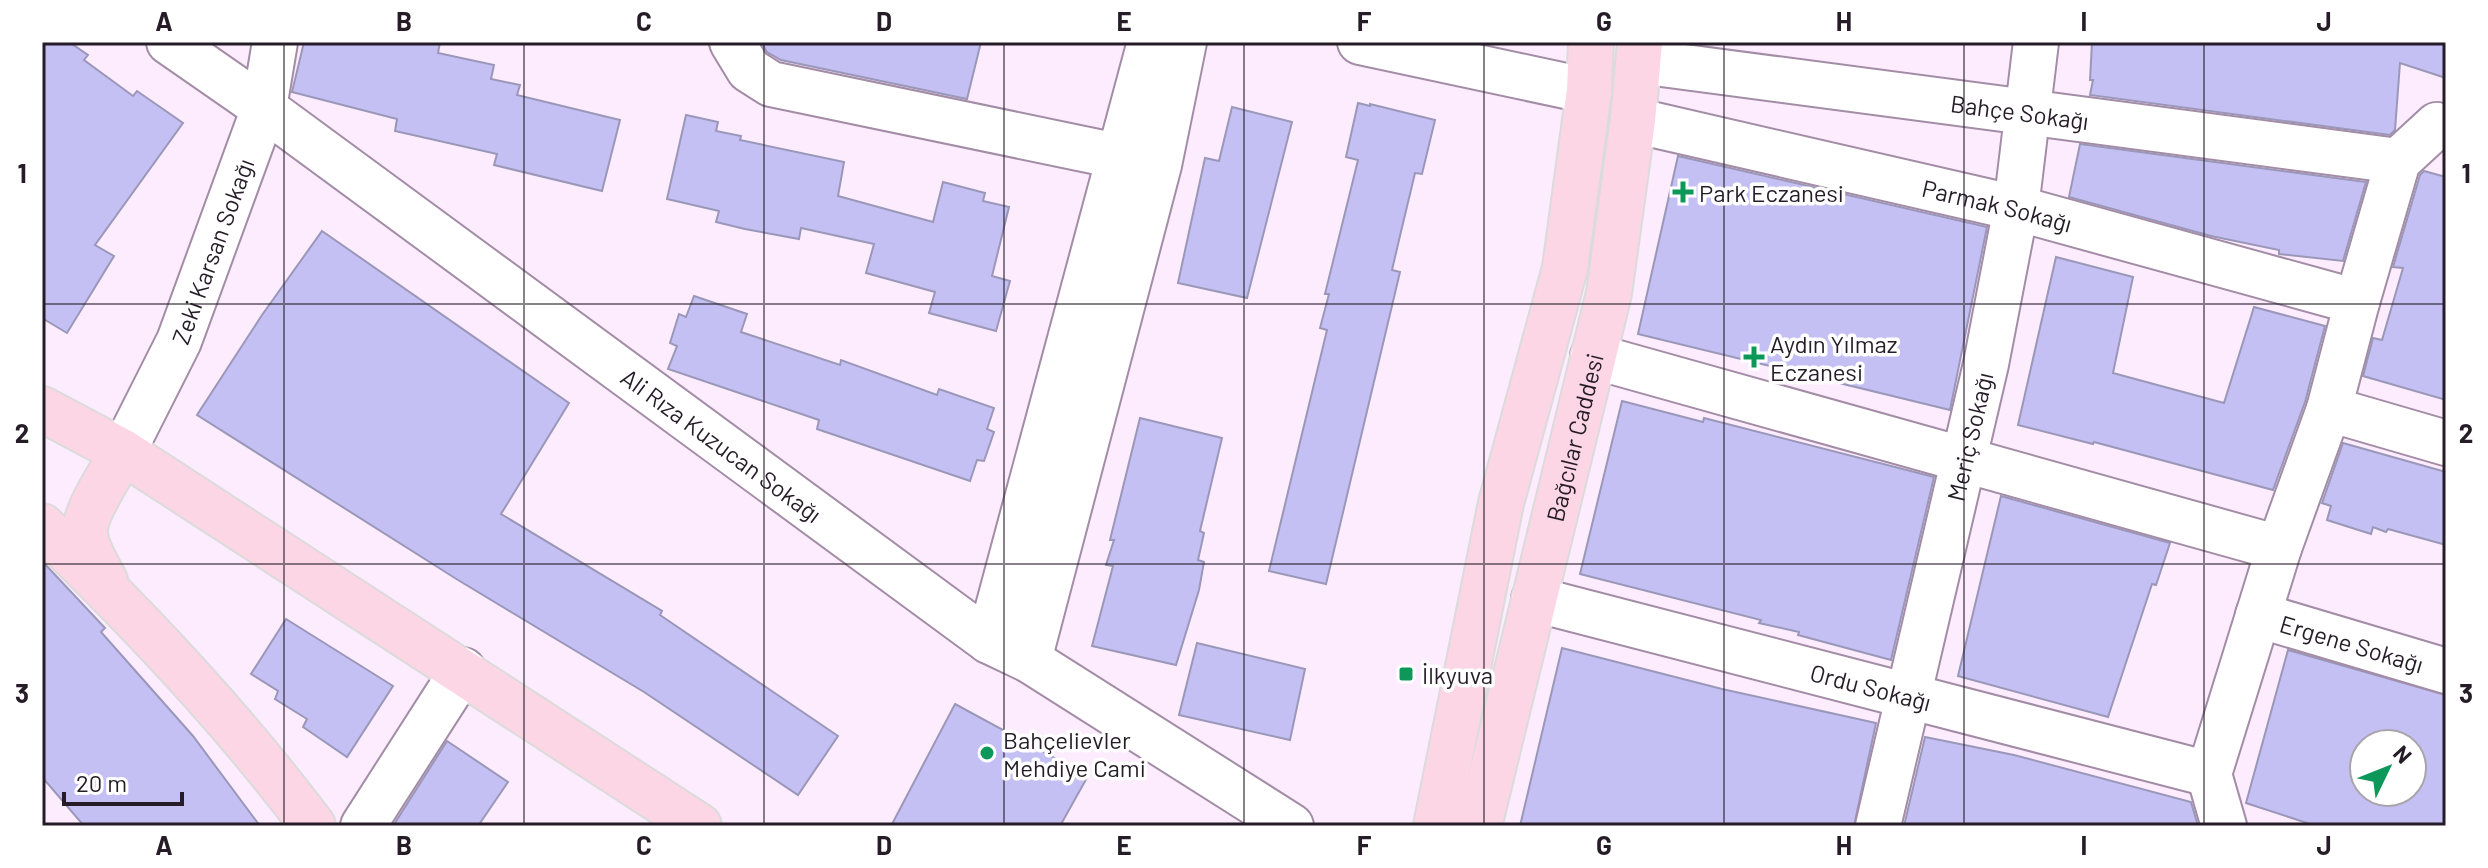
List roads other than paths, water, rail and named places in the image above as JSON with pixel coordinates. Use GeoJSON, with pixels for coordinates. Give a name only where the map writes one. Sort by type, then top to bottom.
{"type":"FeatureCollection","features":[{"type":"Feature","properties":{"kind":"main road"},"geometry":{"type":"LineString","coordinates":[[1436,826],[1501,503],[1565,268],[1589,91],[1591,42]]}},
{"type":"Feature","properties":{"kind":"main road","name":"Bağcılar Caddesi"},"geometry":{"type":"LineString","coordinates":[[1479,826],[1609,293],[1640,52]]}},
{"type":"Feature","properties":{"kind":"main road"},"geometry":{"type":"LineString","coordinates":[[42,409],[123,452],[699,826]]}},
{"type":"Feature","properties":{"kind":"main road"},"geometry":{"type":"LineString","coordinates":[[112,594],[85,533],[98,497],[123,452]]}},
{"type":"Feature","properties":{"kind":"main road"},"geometry":{"type":"LineString","coordinates":[[42,526],[112,594],[261,757],[313,826]]}},
{"type":"Feature","properties":{"kind":"street","name":"Ali Rıza Kuzucan Sokağı"},"geometry":{"type":"LineString","coordinates":[[169,42],[264,108],[989,641],[1029,660],[1291,826]]}},
{"type":"Feature","properties":{"kind":"street","name":"Zeki Karsan Sokağı"},"geometry":{"type":"LineString","coordinates":[[123,452],[179,341],[264,108],[275,42]]}},
{"type":"Feature","properties":{"kind":"street"},"geometry":{"type":"LineString","coordinates":[[732,42],[749,70],[771,84],[1138,160]]}},
{"type":"Feature","properties":{"kind":"street"},"geometry":{"type":"LineString","coordinates":[[1029,660],[1138,160],[1150,42]]}},
{"type":"Feature","properties":{"kind":"street"},"geometry":{"type":"LineString","coordinates":[[989,641],[1138,160],[1184,42]]}},
{"type":"Feature","properties":{"kind":"street"},"geometry":{"type":"LineString","coordinates":[[1360,42],[1589,91]]}},
{"type":"Feature","properties":{"kind":"street","name":"Meriç Sokağı"},"geometry":{"type":"LineString","coordinates":[[1878,826],[1986,364],[2016,208],[2036,42]]}},
{"type":"Feature","properties":{"kind":"street","name":"Bahçe Sokağı"},"geometry":{"type":"LineString","coordinates":[[1640,52],[2029,114],[2398,161]]}},
{"type":"Feature","properties":{"kind":"street","name":"Parmak Sokağı"},"geometry":{"type":"LineString","coordinates":[[1633,120],[2016,208],[2357,302]]}},
{"type":"Feature","properties":{"kind":"street"},"geometry":{"type":"LineString","coordinates":[[2224,826],[2209,774],[2279,548],[2329,409],[2398,161],[2437,125],[2446,128]]}},
{"type":"Feature","properties":{"kind":"street"},"geometry":{"type":"LineString","coordinates":[[1593,356],[2279,548]]}},
{"type":"Feature","properties":{"kind":"street"},"geometry":{"type":"LineString","coordinates":[[2329,409],[2446,443]]}},
{"type":"Feature","properties":{"kind":"street","name":"Ordu Sokağı"},"geometry":{"type":"LineString","coordinates":[[1534,599],[2209,774]]}},
{"type":"Feature","properties":{"kind":"street","name":"Ergene Sokağı"},"geometry":{"type":"LineString","coordinates":[[2258,615],[2446,671]]}},
{"type":"Feature","properties":{"kind":"street"},"geometry":{"type":"LineString","coordinates":[[363,826],[463,670]]}},
{"type":"Feature","properties":{"kind":"place","name":"Park Eczanesi"},"geometry":{"type":"Point","coordinates":[1683,192]}},
{"type":"Feature","properties":{"kind":"place","name":"Aydın Yılmaz Eczanesi"},"geometry":{"type":"Point","coordinates":[1754,357]}},
{"type":"Feature","properties":{"kind":"place","name":"İlkyuva"},"geometry":{"type":"Point","coordinates":[1406,674]}},
{"type":"Feature","properties":{"kind":"place","name":"Bahçelievler Mehdiye Cami"},"geometry":{"type":"Point","coordinates":[987,753]}}]}
